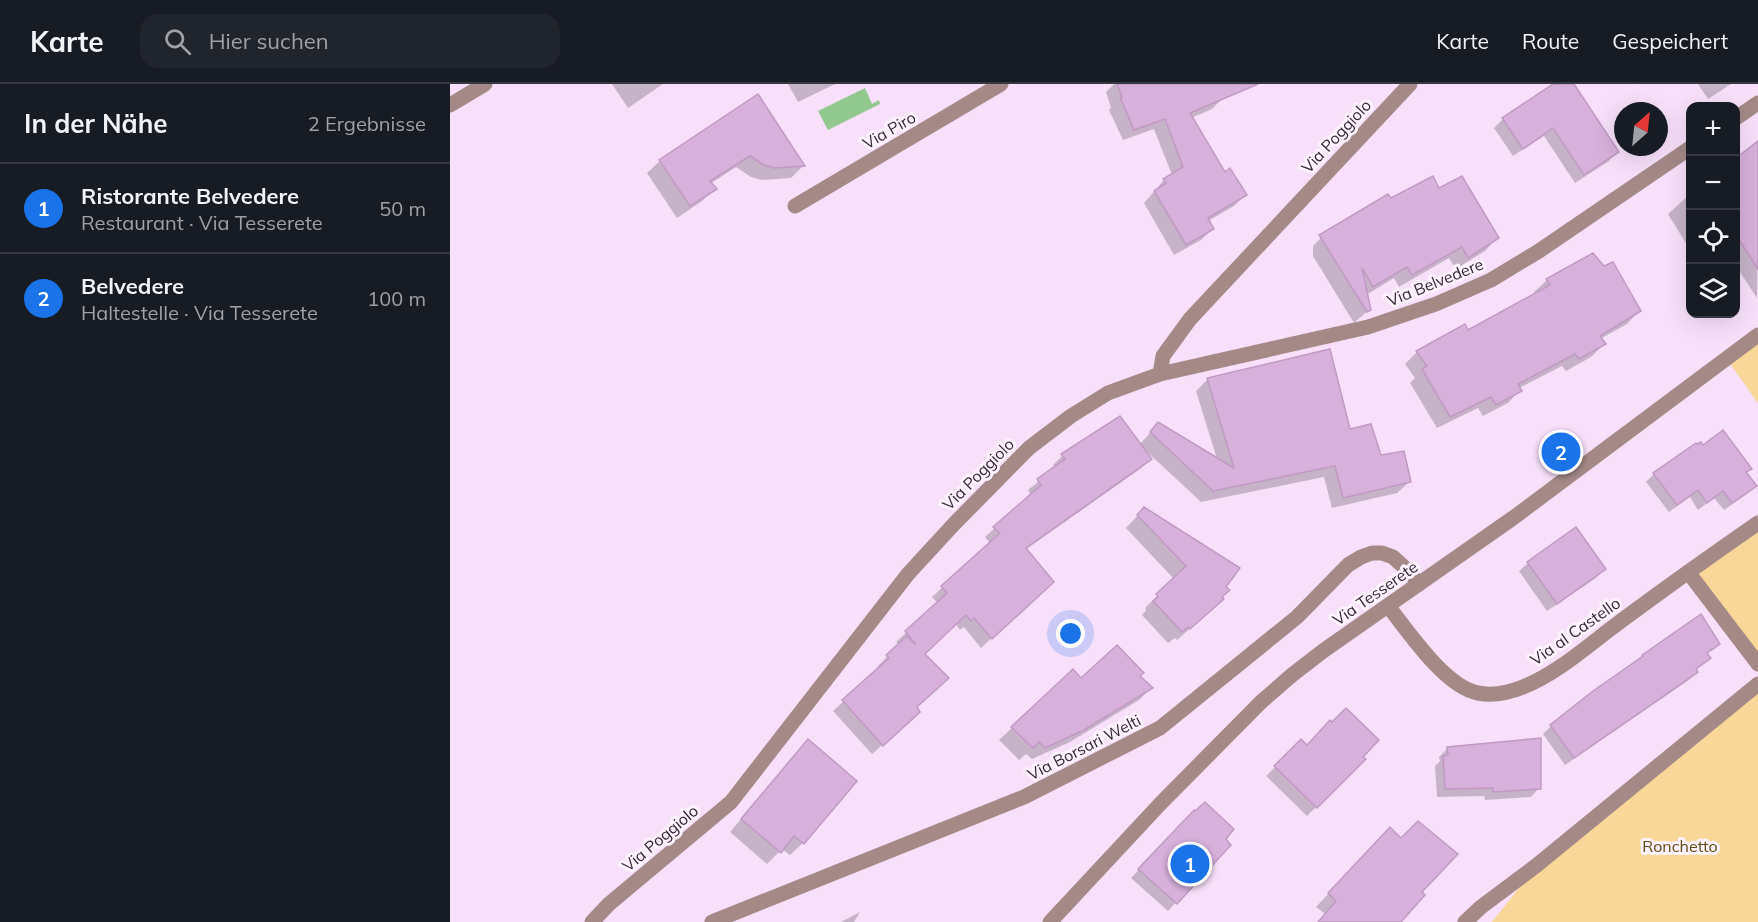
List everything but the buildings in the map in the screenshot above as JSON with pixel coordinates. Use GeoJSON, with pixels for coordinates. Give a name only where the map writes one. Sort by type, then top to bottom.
{"type":"FeatureCollection","features":[{"type":"Feature","properties":{"kind":"street"},"geometry":{"type":"LineString","coordinates":[[450,105],[485,84]]}},
{"type":"Feature","properties":{"kind":"street","name":"Via Piro"},"geometry":{"type":"LineString","coordinates":[[795,206],[1000,84]]}},
{"type":"Feature","properties":{"kind":"street","name":"Via Poggiolo"},"geometry":{"type":"LineString","coordinates":[[592,922],[609,904],[731,802],[908,574],[1029,448],[1071,416],[1108,393],[1160,374],[1163,356],[1190,319],[1410,84]]}},
{"type":"Feature","properties":{"kind":"street"},"geometry":{"type":"LineString","coordinates":[[1740,115],[1758,103]]}},
{"type":"Feature","properties":{"kind":"street","name":"Via Belvedere"},"geometry":{"type":"LineString","coordinates":[[1160,374],[1368,327],[1447,299],[1491,280],[1686,151]]}},
{"type":"Feature","properties":{"kind":"street","name":"Via Tesserete"},"geometry":{"type":"LineString","coordinates":[[1050,922],[1161,803],[1261,702],[1315,657],[1513,518],[1758,335]]}},
{"type":"Feature","properties":{"kind":"street","name":"Via al Castello"},"geometry":{"type":"LineString","coordinates":[[1388,606],[1436,666],[1455,682],[1476,693],[1498,694],[1523,687],[1549,674],[1758,523]]}},
{"type":"Feature","properties":{"kind":"street","name":"Via Borsari Welti"},"geometry":{"type":"LineString","coordinates":[[712,922],[1024,797],[1160,728],[1296,617],[1348,565],[1361,557],[1372,552],[1393,557],[1419,584]]}},
{"type":"Feature","properties":{"kind":"street"},"geometry":{"type":"LineString","coordinates":[[1688,572],[1758,664]]}},
{"type":"Feature","properties":{"kind":"street"},"geometry":{"type":"LineString","coordinates":[[1466,922],[1481,907],[1537,865],[1758,684]]}},
{"type":"Feature","properties":{"kind":"green space"},"geometry":{"type":"Polygon","coordinates":[[[1758,335],[1758,403],[1726,358],[1758,335]]]}},
{"type":"Feature","properties":{"kind":"green space"},"geometry":{"type":"Polygon","coordinates":[[[1758,523],[1758,664],[1688,572],[1758,523]]]}},
{"type":"Feature","properties":{"kind":"green space","name":"Ronchetto"},"geometry":{"type":"Polygon","coordinates":[[[1758,684],[1758,922],[1492,922],[1537,865],[1758,684]]]}},
{"type":"Feature","properties":{"kind":"shaded area"},"geometry":{"type":"Polygon","coordinates":[[[865,88],[872,104],[879,100],[880,104],[828,130],[818,111],[865,88]]]}},
{"type":"Feature","properties":{"kind":"place","name":"Belvedere"},"geometry":{"type":"Point","coordinates":[1561,452]}},
{"type":"Feature","properties":{"kind":"place","name":"Ristorante Belvedere"},"geometry":{"type":"Point","coordinates":[1190,864]}}]}
